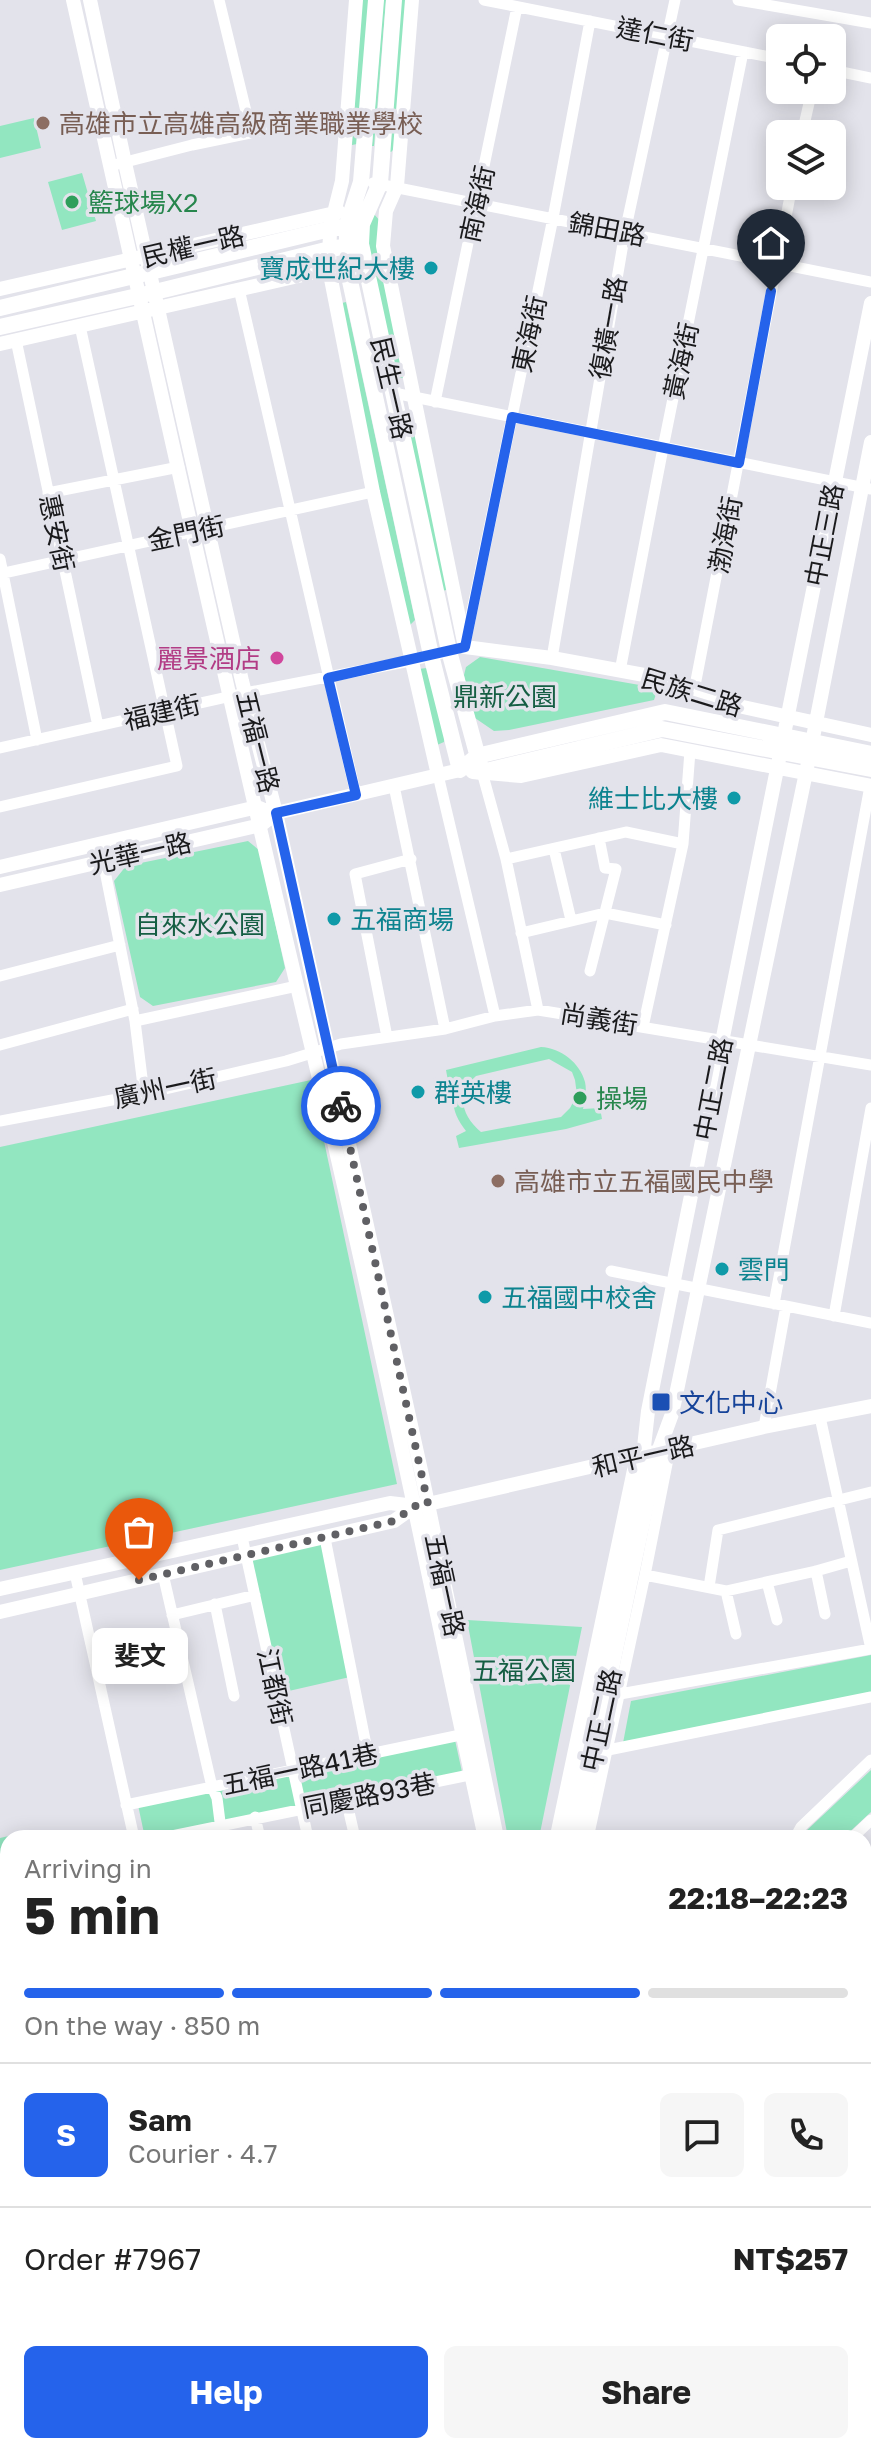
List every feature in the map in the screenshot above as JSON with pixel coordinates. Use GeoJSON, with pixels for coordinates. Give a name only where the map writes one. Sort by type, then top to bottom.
{"type":"FeatureCollection","features":[{"type":"Feature","properties":{"kind":"main road","name":"民生一路"},"geometry":{"type":"LineString","coordinates":[[357,216],[376,0]]}},
{"type":"Feature","properties":{"kind":"main road","name":"民生一路"},"geometry":{"type":"LineString","coordinates":[[394,0],[380,183],[357,216],[345,246],[355,266],[394,393],[457,649],[480,764]]}},
{"type":"Feature","properties":{"kind":"main road","name":"民權一路"},"geometry":{"type":"LineString","coordinates":[[0,308],[143,275],[357,216]]}},
{"type":"Feature","properties":{"kind":"main road","name":"民權一路"},"geometry":{"type":"LineString","coordinates":[[0,327],[149,302],[345,246]]}},
{"type":"Feature","properties":{"kind":"main road","name":"民生一路"},"geometry":{"type":"LineString","coordinates":[[355,266],[431,655],[460,770]]}},
{"type":"Feature","properties":{"kind":"main road","name":"光華一路"},"geometry":{"type":"LineString","coordinates":[[460,770],[663,729]]}},
{"type":"Feature","properties":{"kind":"main road","name":"民族二路"},"geometry":{"type":"LineString","coordinates":[[663,729],[871,769]]}},
{"type":"Feature","properties":{"kind":"main road","name":"民族二路"},"geometry":{"type":"LineString","coordinates":[[809,758],[871,754]]}},
{"type":"Feature","properties":{"kind":"street"},"geometry":{"type":"LineString","coordinates":[[73,0],[118,164]]}},
{"type":"Feature","properties":{"kind":"street"},"geometry":{"type":"LineString","coordinates":[[90,0],[131,259],[143,275]]}},
{"type":"Feature","properties":{"kind":"street"},"geometry":{"type":"LineString","coordinates":[[219,0],[251,132]]}},
{"type":"Feature","properties":{"kind":"street","name":"民生一路"},"geometry":{"type":"LineString","coordinates":[[356,0],[342,181],[331,221],[345,246],[329,269],[373,492],[438,775]]}},
{"type":"Feature","properties":{"kind":"street","name":"民生一路"},"geometry":{"type":"LineString","coordinates":[[412,0],[397,186],[386,211],[383,246],[415,398],[457,649]]}},
{"type":"Feature","properties":{"kind":"street","name":"達仁街"},"geometry":{"type":"LineString","coordinates":[[484,0],[766,56]]}},
{"type":"Feature","properties":{"kind":"street","name":"復橫一路"},"geometry":{"type":"LineString","coordinates":[[552,658],[625,232],[675,0]]}},
{"type":"Feature","properties":{"kind":"street"},"geometry":{"type":"LineString","coordinates":[[738,0],[871,23]]}},
{"type":"Feature","properties":{"kind":"street","name":"南海街"},"geometry":{"type":"LineString","coordinates":[[435,402],[517,7]]}},
{"type":"Feature","properties":{"kind":"street","name":"東海街"},"geometry":{"type":"LineString","coordinates":[[457,649],[512,417],[590,21]]}},
{"type":"Feature","properties":{"kind":"street","name":"黃海街"},"geometry":{"type":"LineString","coordinates":[[620,671],[743,52]]}},
{"type":"Feature","properties":{"kind":"street"},"geometry":{"type":"LineString","coordinates":[[846,73],[871,78]]}},
{"type":"Feature","properties":{"kind":"street"},"geometry":{"type":"LineString","coordinates":[[118,164],[347,113]]}},
{"type":"Feature","properties":{"kind":"street","name":"五福一路"},"geometry":{"type":"LineString","coordinates":[[118,164],[146,256],[143,275],[149,302],[208,528],[328,1048],[477,1773],[484,1830]]}},
{"type":"Feature","properties":{"kind":"street","name":"錦田路"},"geometry":{"type":"LineString","coordinates":[[342,181],[397,186],[871,282]]}},
{"type":"Feature","properties":{"kind":"street","name":"渤海街"},"geometry":{"type":"LineString","coordinates":[[693,696],[789,200]]}},
{"type":"Feature","properties":{"kind":"street","name":"民權一路"},"geometry":{"type":"LineString","coordinates":[[357,216],[386,211]]}},
{"type":"Feature","properties":{"kind":"street","name":"民權一路"},"geometry":{"type":"LineString","coordinates":[[0,289],[131,259],[331,221]]}},
{"type":"Feature","properties":{"kind":"street","name":"民權一路"},"geometry":{"type":"LineString","coordinates":[[0,344],[80,326],[149,302],[239,289],[355,266]]}},
{"type":"Feature","properties":{"kind":"street"},"geometry":{"type":"LineString","coordinates":[[239,289],[356,795]]}},
{"type":"Feature","properties":{"kind":"street","name":"五福一路"},"geometry":{"type":"LineString","coordinates":[[149,302],[192,532],[229,697],[422,1505]]}},
{"type":"Feature","properties":{"kind":"street","name":"中正三路"},"geometry":{"type":"LineString","coordinates":[[780,752],[871,303]]}},
{"type":"Feature","properties":{"kind":"street"},"geometry":{"type":"LineString","coordinates":[[0,807],[177,766],[80,326]]}},
{"type":"Feature","properties":{"kind":"street","name":"惠安街"},"geometry":{"type":"LineString","coordinates":[[16,340],[98,726]]}},
{"type":"Feature","properties":{"kind":"street"},"geometry":{"type":"LineString","coordinates":[[394,393],[866,488]]}},
{"type":"Feature","properties":{"kind":"street","name":"中正三路"},"geometry":{"type":"LineString","coordinates":[[809,758],[866,488],[871,442]]}},
{"type":"Feature","properties":{"kind":"street"},"geometry":{"type":"LineString","coordinates":[[48,493],[179,467]]}},
{"type":"Feature","properties":{"kind":"street","name":"金門街"},"geometry":{"type":"LineString","coordinates":[[2,574],[373,492]]}},
{"type":"Feature","properties":{"kind":"street"},"geometry":{"type":"LineString","coordinates":[[0,559],[37,740]]}},
{"type":"Feature","properties":{"kind":"street","name":"福建街"},"geometry":{"type":"LineString","coordinates":[[0,748],[457,649]]}},
{"type":"Feature","properties":{"kind":"street","name":"民族二路"},"geometry":{"type":"LineString","coordinates":[[457,649],[552,658],[666,679],[693,696],[871,735]]}},
{"type":"Feature","properties":{"kind":"street"},"geometry":{"type":"LineString","coordinates":[[480,764],[521,776],[663,729]]}},
{"type":"Feature","properties":{"kind":"street","name":"民族二路"},"geometry":{"type":"LineString","coordinates":[[663,729],[690,751],[780,752]]}},
{"type":"Feature","properties":{"kind":"street"},"geometry":{"type":"LineString","coordinates":[[643,1027],[683,844],[690,751]]}},
{"type":"Feature","properties":{"kind":"street","name":"中正二路"},"geometry":{"type":"LineString","coordinates":[[567,1830],[780,752]]}},
{"type":"Feature","properties":{"kind":"street","name":"民族二路"},"geometry":{"type":"LineString","coordinates":[[809,758],[871,786]]}},
{"type":"Feature","properties":{"kind":"street","name":"中正二路"},"geometry":{"type":"LineString","coordinates":[[578,1830],[664,1451],[809,758]]}},
{"type":"Feature","properties":{"kind":"street"},"geometry":{"type":"LineString","coordinates":[[480,764],[506,859],[538,1010]]}},
{"type":"Feature","properties":{"kind":"street","name":"光華一路"},"geometry":{"type":"LineString","coordinates":[[0,884],[261,825],[276,813],[460,770]]}},
{"type":"Feature","properties":{"kind":"street"},"geometry":{"type":"LineString","coordinates":[[438,775],[495,1016]]}},
{"type":"Feature","properties":{"kind":"street"},"geometry":{"type":"LineString","coordinates":[[394,786],[445,1029]]}},
{"type":"Feature","properties":{"kind":"street"},"geometry":{"type":"LineString","coordinates":[[764,1427],[780,1305],[820,1057],[871,786]]}},
{"type":"Feature","properties":{"kind":"street"},"geometry":{"type":"LineString","coordinates":[[257,807],[276,813]]}},
{"type":"Feature","properties":{"kind":"street","name":"光華一路"},"geometry":{"type":"LineString","coordinates":[[0,867],[257,807]]}},
{"type":"Feature","properties":{"kind":"street"},"geometry":{"type":"LineString","coordinates":[[506,859],[626,832],[683,844]]}},
{"type":"Feature","properties":{"kind":"street"},"geometry":{"type":"LineString","coordinates":[[590,971],[616,869],[605,868],[599,838]]}},
{"type":"Feature","properties":{"kind":"street"},"geometry":{"type":"LineString","coordinates":[[554,849],[571,920]]}},
{"type":"Feature","properties":{"kind":"street"},"geometry":{"type":"LineString","coordinates":[[387,1037],[355,874],[411,859]]}},
{"type":"Feature","properties":{"kind":"street"},"geometry":{"type":"LineString","coordinates":[[103,861],[134,1015],[144,1094]]}},
{"type":"Feature","properties":{"kind":"street"},"geometry":{"type":"LineString","coordinates":[[521,933],[605,913],[666,925]]}},
{"type":"Feature","properties":{"kind":"street"},"geometry":{"type":"LineString","coordinates":[[0,976],[120,945]]}},
{"type":"Feature","properties":{"kind":"street"},"geometry":{"type":"LineString","coordinates":[[0,1045],[134,1015],[297,986]]}},
{"type":"Feature","properties":{"kind":"street","name":"尚義街"},"geometry":{"type":"LineString","coordinates":[[328,1048],[538,1010],[871,1065]]}},
{"type":"Feature","properties":{"kind":"street","name":"廣州一街"},"geometry":{"type":"LineString","coordinates":[[0,1121],[144,1094],[328,1048]]}},
{"type":"Feature","properties":{"kind":"street"},"geometry":{"type":"LineString","coordinates":[[834,1316],[871,1108]]}},
{"type":"Feature","properties":{"kind":"street"},"geometry":{"type":"LineString","coordinates":[[611,1271],[871,1323]]}},
{"type":"Feature","properties":{"kind":"street","name":"和平一路"},"geometry":{"type":"LineString","coordinates":[[0,1589],[390,1503],[422,1505],[764,1427],[871,1406]]}},
{"type":"Feature","properties":{"kind":"street"},"geometry":{"type":"LineString","coordinates":[[620,1694],[871,1649],[820,1417]]}},
{"type":"Feature","properties":{"kind":"street","name":"中正二路"},"geometry":{"type":"LineString","coordinates":[[590,1830],[645,1575],[664,1451]]}},
{"type":"Feature","properties":{"kind":"street","name":"中正二路"},"geometry":{"type":"LineString","coordinates":[[557,1830],[639,1457]]}},
{"type":"Feature","properties":{"kind":"street"},"geometry":{"type":"LineString","coordinates":[[709,1587],[718,1530],[871,1492]]}},
{"type":"Feature","properties":{"kind":"street","name":"和平一路"},"geometry":{"type":"LineString","coordinates":[[0,1612],[394,1521],[422,1505]]}},
{"type":"Feature","properties":{"kind":"street","name":"江都街"},"geometry":{"type":"LineString","coordinates":[[242,1537],[306,1830]]}},
{"type":"Feature","properties":{"kind":"street"},"geometry":{"type":"LineString","coordinates":[[325,1538],[368,1755]]}},
{"type":"Feature","properties":{"kind":"street"},"geometry":{"type":"LineString","coordinates":[[645,1575],[726,1591],[851,1561]]}},
{"type":"Feature","properties":{"kind":"street"},"geometry":{"type":"LineString","coordinates":[[816,1571],[825,1614]]}},
{"type":"Feature","properties":{"kind":"street"},"geometry":{"type":"LineString","coordinates":[[75,1573],[132,1830]]}},
{"type":"Feature","properties":{"kind":"street"},"geometry":{"type":"LineString","coordinates":[[163,1574],[217,1798],[221,1830]]}},
{"type":"Feature","properties":{"kind":"street"},"geometry":{"type":"LineString","coordinates":[[767,1582],[777,1620]]}},
{"type":"Feature","properties":{"kind":"street"},"geometry":{"type":"LineString","coordinates":[[726,1591],[736,1634]]}},
{"type":"Feature","properties":{"kind":"street"},"geometry":{"type":"LineString","coordinates":[[172,1615],[255,1595]]}},
{"type":"Feature","properties":{"kind":"street"},"geometry":{"type":"LineString","coordinates":[[215,1604],[234,1696]]}},
{"type":"Feature","properties":{"kind":"street"},"geometry":{"type":"LineString","coordinates":[[608,1750],[871,1697]]}},
{"type":"Feature","properties":{"kind":"street","name":"五福一路41巷"},"geometry":{"type":"LineString","coordinates":[[126,1805],[469,1733]]}},
{"type":"Feature","properties":{"kind":"street"},"geometry":{"type":"LineString","coordinates":[[799,1830],[871,1760]]}},
{"type":"Feature","properties":{"kind":"street","name":"五福一路"},"geometry":{"type":"LineString","coordinates":[[477,1773],[495,1830]]}},
{"type":"Feature","properties":{"kind":"street","name":"同慶路93巷"},"geometry":{"type":"LineString","coordinates":[[226,1830],[255,1817],[477,1773]]}},
{"type":"Feature","properties":{"kind":"street"},"geometry":{"type":"LineString","coordinates":[[346,1799],[353,1830]]}},
{"type":"Feature","properties":{"kind":"street"},"geometry":{"type":"LineString","coordinates":[[255,1817],[258,1830]]}},
{"type":"Feature","properties":{"kind":"green space"},"geometry":{"type":"Polygon","coordinates":[[[361,0],[372,0],[357,144],[352,145],[361,0]]]}},
{"type":"Feature","properties":{"kind":"green space"},"geometry":{"type":"Polygon","coordinates":[[[383,0],[386,0],[372,146],[383,0]]]}},
{"type":"Feature","properties":{"kind":"green space"},"geometry":{"type":"Polygon","coordinates":[[[399,0],[407,0],[394,149],[391,152],[388,151],[399,0]]]}},
{"type":"Feature","properties":{"kind":"green space"},"geometry":{"type":"Polygon","coordinates":[[[34,118],[41,148],[0,158],[0,126],[34,118]]]}},
{"type":"Feature","properties":{"kind":"green space","name":"籃球場X2"},"geometry":{"type":"Polygon","coordinates":[[[82,173],[96,221],[62,230],[48,182],[82,173]]]}},
{"type":"Feature","properties":{"kind":"green space"},"geometry":{"type":"Polygon","coordinates":[[[373,213],[381,222],[403,378],[396,378],[370,270],[368,217],[373,213]]]}},
{"type":"Feature","properties":{"kind":"green space"},"geometry":{"type":"Polygon","coordinates":[[[346,302],[415,620],[409,626],[405,625],[342,303],[346,302]]]}},
{"type":"Feature","properties":{"kind":"green space"},"geometry":{"type":"Polygon","coordinates":[[[410,412],[447,590],[440,591],[403,413],[410,412]]]}},
{"type":"Feature","properties":{"kind":"green space","name":"鼎新公園"},"geometry":{"type":"Polygon","coordinates":[[[480,657],[651,687],[656,694],[654,700],[494,731],[475,718],[464,675],[466,667],[480,657]]]}},
{"type":"Feature","properties":{"kind":"green space"},"geometry":{"type":"Polygon","coordinates":[[[427,668],[445,735],[444,742],[437,745],[418,669],[427,668]]]}},
{"type":"Feature","properties":{"kind":"green space","name":"自來水公園"},"geometry":{"type":"Polygon","coordinates":[[[248,841],[259,850],[285,968],[276,982],[153,1006],[140,997],[114,881],[126,866],[248,841]]]}},
{"type":"Feature","properties":{"kind":"green space","name":"操場"},"geometry":{"type":"Polygon","coordinates":[[[541,1047],[556,1050],[574,1063],[582,1075],[586,1089],[583,1109],[600,1108],[602,1119],[566,1129],[459,1148],[456,1136],[466,1131],[454,1105],[454,1092],[460,1077],[448,1081],[446,1070],[541,1047]],[[549,1059],[476,1076],[463,1097],[466,1112],[481,1132],[561,1117],[577,1095],[572,1072],[549,1059]]]}},
{"type":"Feature","properties":{"kind":"green space"},"geometry":{"type":"Polygon","coordinates":[[[311,1080],[397,1484],[0,1570],[0,1147],[311,1080]]]}},
{"type":"Feature","properties":{"kind":"green space"},"geometry":{"type":"Polygon","coordinates":[[[323,1544],[350,1677],[280,1693],[252,1559],[323,1544]]]}},
{"type":"Feature","properties":{"kind":"green space","name":"五福公園"},"geometry":{"type":"Polygon","coordinates":[[[467,1620],[582,1627],[541,1830],[506,1830],[467,1620]]]}},
{"type":"Feature","properties":{"kind":"green space"},"geometry":{"type":"Polygon","coordinates":[[[871,1655],[871,1694],[623,1743],[631,1701],[871,1655]]]}},
{"type":"Feature","properties":{"kind":"green space"},"geometry":{"type":"Polygon","coordinates":[[[455,1740],[462,1772],[183,1830],[143,1830],[138,1805],[455,1740]]]}},
{"type":"Feature","properties":{"kind":"green space"},"geometry":{"type":"Polygon","coordinates":[[[871,1770],[871,1812],[852,1830],[807,1830],[871,1770]]]}},
{"type":"Feature","properties":{"kind":"way so far"},"geometry":{"type":"LineString","coordinates":[[139,1580],[394,1521],[415,1506],[428,1504],[341,1106]]}},
{"type":"Feature","properties":{"kind":"place","name":"高雄市立高雄高級商業職業學校"},"geometry":{"type":"Point","coordinates":[43,123]}},
{"type":"Feature","properties":{"kind":"place","name":"籃球場X2"},"geometry":{"type":"Point","coordinates":[72,202]}},
{"type":"Feature","properties":{"kind":"place","name":"寶成世紀大樓"},"geometry":{"type":"Point","coordinates":[431,268]}},
{"type":"Feature","properties":{"kind":"place","name":"麗景酒店"},"geometry":{"type":"Point","coordinates":[277,658]}},
{"type":"Feature","properties":{"kind":"place","name":"維士比大樓"},"geometry":{"type":"Point","coordinates":[734,798]}},
{"type":"Feature","properties":{"kind":"place","name":"五福商場"},"geometry":{"type":"Point","coordinates":[334,919]}},
{"type":"Feature","properties":{"kind":"place","name":"群英樓"},"geometry":{"type":"Point","coordinates":[418,1092]}},
{"type":"Feature","properties":{"kind":"place","name":"操場"},"geometry":{"type":"Point","coordinates":[580,1098]}},
{"type":"Feature","properties":{"kind":"place","name":"高雄市立五福國民中學"},"geometry":{"type":"Point","coordinates":[498,1181]}},
{"type":"Feature","properties":{"kind":"place","name":"雲門"},"geometry":{"type":"Point","coordinates":[722,1269]}},
{"type":"Feature","properties":{"kind":"place","name":"五福國中校舍"},"geometry":{"type":"Point","coordinates":[485,1297]}},
{"type":"Feature","properties":{"kind":"place","name":"文化中心"},"geometry":{"type":"Point","coordinates":[661,1402]}},
{"type":"Feature","properties":{"kind":"place","name":"斐文"},"geometry":{"type":"Point","coordinates":[139,1580]}},
{"type":"Feature","properties":{"kind":"route"},"geometry":{"type":"LineString","coordinates":[[341,1106],[276,813],[356,795],[328,678],[465,647],[512,417],[739,463],[771,291]]}}]}
